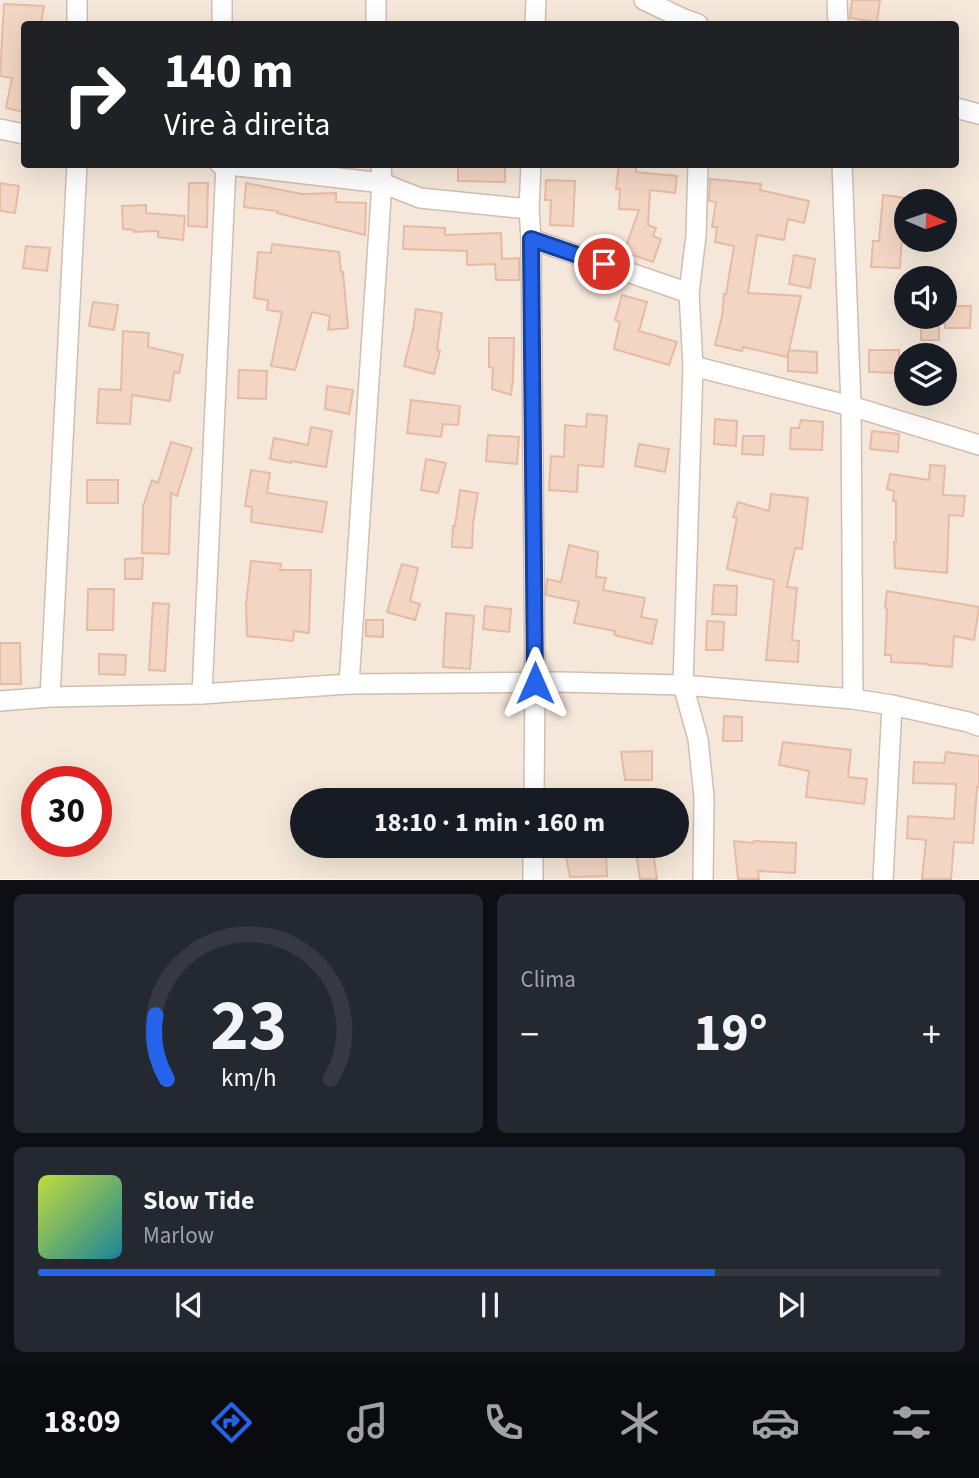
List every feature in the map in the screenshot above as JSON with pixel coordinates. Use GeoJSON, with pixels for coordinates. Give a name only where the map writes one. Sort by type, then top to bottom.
{"type":"FeatureCollection","features":[{"type":"Feature","properties":{"kind":"street"},"geometry":{"type":"LineString","coordinates":[[77,0],[78,21]]}},
{"type":"Feature","properties":{"kind":"street"},"geometry":{"type":"LineString","coordinates":[[222,0],[222,21]]}},
{"type":"Feature","properties":{"kind":"street"},"geometry":{"type":"LineString","coordinates":[[376,0],[376,21]]}},
{"type":"Feature","properties":{"kind":"street"},"geometry":{"type":"LineString","coordinates":[[535,21],[536,0]]}},
{"type":"Feature","properties":{"kind":"street"},"geometry":{"type":"LineString","coordinates":[[644,0],[688,17]]}},
{"type":"Feature","properties":{"kind":"street"},"geometry":{"type":"LineString","coordinates":[[837,0],[838,21]]}},
{"type":"Feature","properties":{"kind":"street"},"geometry":{"type":"LineString","coordinates":[[959,109],[979,114]]}},
{"type":"Feature","properties":{"kind":"street"},"geometry":{"type":"LineString","coordinates":[[0,130],[21,134]]}},
{"type":"Feature","properties":{"kind":"street"},"geometry":{"type":"LineString","coordinates":[[50,697],[77,168]]}},
{"type":"Feature","properties":{"kind":"street"},"geometry":{"type":"LineString","coordinates":[[202,694],[226,168]]}},
{"type":"Feature","properties":{"kind":"street"},"geometry":{"type":"LineString","coordinates":[[278,168],[381,174],[420,198],[529,209]]}},
{"type":"Feature","properties":{"kind":"street"},"geometry":{"type":"LineString","coordinates":[[531,168],[534,788]]}},
{"type":"Feature","properties":{"kind":"street"},"geometry":{"type":"LineString","coordinates":[[698,168],[696,236],[689,293],[693,366],[683,685],[698,739],[704,797],[703,880]]}},
{"type":"Feature","properties":{"kind":"street"},"geometry":{"type":"LineString","coordinates":[[842,168],[851,406],[853,699]]}},
{"type":"Feature","properties":{"kind":"street"},"geometry":{"type":"LineString","coordinates":[[349,684],[381,174]]}},
{"type":"Feature","properties":{"kind":"street"},"geometry":{"type":"LineString","coordinates":[[531,239],[689,293]]}},
{"type":"Feature","properties":{"kind":"street"},"geometry":{"type":"LineString","coordinates":[[693,366],[851,406],[979,445]]}},
{"type":"Feature","properties":{"kind":"street"},"geometry":{"type":"LineString","coordinates":[[0,701],[50,697],[202,694],[349,684],[683,685],[853,699],[892,705],[979,726]]}},
{"type":"Feature","properties":{"kind":"street"},"geometry":{"type":"LineString","coordinates":[[883,880],[892,705]]}},
{"type":"Feature","properties":{"kind":"street"},"geometry":{"type":"LineString","coordinates":[[533,858],[533,880]]}},
{"type":"Feature","properties":{"kind":"shaded area"},"geometry":{"type":"Polygon","coordinates":[[[0,0],[979,0],[979,879],[0,879],[0,0]]]}},
{"type":"Feature","properties":{"kind":"building"},"geometry":{"type":"Polygon","coordinates":[[[852,0],[880,0],[877,21],[850,18],[852,0]]]}},
{"type":"Feature","properties":{"kind":"building"},"geometry":{"type":"Polygon","coordinates":[[[4,4],[44,6],[42,21],[21,21],[21,111],[6,108],[12,78],[0,76],[4,4]]]}},
{"type":"Feature","properties":{"kind":"building"},"geometry":{"type":"Polygon","coordinates":[[[458,168],[505,168],[505,182],[458,181],[458,168]]]}},
{"type":"Feature","properties":{"kind":"building"},"geometry":{"type":"Polygon","coordinates":[[[619,168],[636,168],[636,172],[677,176],[675,193],[650,190],[648,225],[656,228],[653,236],[661,239],[653,262],[624,252],[639,210],[619,209],[620,189],[616,189],[619,168]]]}},
{"type":"Feature","properties":{"kind":"building"},"geometry":{"type":"Polygon","coordinates":[[[710,179],[761,184],[760,190],[809,201],[804,223],[788,219],[784,240],[757,235],[748,293],[801,296],[789,350],[817,352],[817,373],[788,371],[788,351],[787,357],[743,347],[742,351],[715,345],[734,246],[715,242],[717,227],[712,227],[716,202],[709,201],[710,179]]]}},
{"type":"Feature","properties":{"kind":"building"},"geometry":{"type":"Polygon","coordinates":[[[546,180],[575,181],[573,226],[550,225],[551,200],[545,200],[546,180]]]}},
{"type":"Feature","properties":{"kind":"building"},"geometry":{"type":"Polygon","coordinates":[[[0,183],[19,186],[15,213],[0,211],[0,183]]]}},
{"type":"Feature","properties":{"kind":"building"},"geometry":{"type":"Polygon","coordinates":[[[189,183],[208,183],[207,227],[188,226],[189,183]]]}},
{"type":"Feature","properties":{"kind":"building"},"geometry":{"type":"Polygon","coordinates":[[[246,183],[302,194],[336,193],[336,202],[366,203],[365,235],[277,213],[278,211],[244,207],[246,183]]]}},
{"type":"Feature","properties":{"kind":"building"},"geometry":{"type":"Polygon","coordinates":[[[883,195],[894,196],[894,252],[901,252],[900,266],[871,267],[873,241],[879,241],[883,195]]]}},
{"type":"Feature","properties":{"kind":"building"},"geometry":{"type":"Polygon","coordinates":[[[146,205],[146,213],[185,216],[183,240],[158,237],[158,231],[134,232],[123,229],[122,206],[146,205]]]}},
{"type":"Feature","properties":{"kind":"building"},"geometry":{"type":"Polygon","coordinates":[[[404,226],[445,228],[445,235],[501,233],[502,259],[519,258],[519,280],[496,280],[495,264],[467,265],[467,251],[403,249],[404,226]]]}},
{"type":"Feature","properties":{"kind":"building"},"geometry":{"type":"Polygon","coordinates":[[[272,244],[339,252],[343,272],[348,328],[328,330],[330,316],[312,312],[295,370],[271,366],[282,312],[267,310],[268,300],[254,298],[258,252],[271,253],[272,244]]]}},
{"type":"Feature","properties":{"kind":"building"},"geometry":{"type":"Polygon","coordinates":[[[26,246],[50,248],[47,271],[23,268],[26,246]]]}},
{"type":"Feature","properties":{"kind":"building"},"geometry":{"type":"Polygon","coordinates":[[[794,255],[815,259],[810,288],[789,284],[794,255]]]}},
{"type":"Feature","properties":{"kind":"building"},"geometry":{"type":"Polygon","coordinates":[[[622,295],[647,302],[639,331],[677,342],[669,365],[614,349],[620,322],[615,320],[622,295]]]}},
{"type":"Feature","properties":{"kind":"building"},"geometry":{"type":"Polygon","coordinates":[[[93,302],[118,305],[114,330],[89,326],[93,302]]]}},
{"type":"Feature","properties":{"kind":"building"},"geometry":{"type":"Polygon","coordinates":[[[957,306],[971,306],[970,328],[957,328],[957,306]]]}},
{"type":"Feature","properties":{"kind":"building"},"geometry":{"type":"Polygon","coordinates":[[[416,309],[442,313],[437,350],[440,351],[434,374],[404,366],[416,309]]]}},
{"type":"Feature","properties":{"kind":"building"},"geometry":{"type":"Polygon","coordinates":[[[921,329],[939,329],[939,340],[921,340],[921,329]]]}},
{"type":"Feature","properties":{"kind":"building"},"geometry":{"type":"Polygon","coordinates":[[[123,331],[149,333],[148,347],[183,355],[179,373],[174,372],[170,401],[132,395],[130,424],[97,423],[99,389],[121,390],[123,331]]]}},
{"type":"Feature","properties":{"kind":"building"},"geometry":{"type":"Polygon","coordinates":[[[489,338],[514,338],[511,395],[492,389],[493,368],[489,367],[489,338]]]}},
{"type":"Feature","properties":{"kind":"building"},"geometry":{"type":"Polygon","coordinates":[[[869,350],[894,350],[894,373],[869,372],[869,350]]]}},
{"type":"Feature","properties":{"kind":"building"},"geometry":{"type":"Polygon","coordinates":[[[239,370],[267,371],[266,399],[238,398],[239,370]]]}},
{"type":"Feature","properties":{"kind":"building"},"geometry":{"type":"Polygon","coordinates":[[[327,386],[353,390],[349,414],[325,409],[327,386]]]}},
{"type":"Feature","properties":{"kind":"building"},"geometry":{"type":"Polygon","coordinates":[[[411,400],[460,406],[458,425],[443,424],[441,437],[407,433],[411,400]]]}},
{"type":"Feature","properties":{"kind":"building"},"geometry":{"type":"Polygon","coordinates":[[[587,414],[607,416],[603,467],[578,465],[577,492],[549,490],[551,456],[564,457],[565,425],[586,427],[587,414]]]}},
{"type":"Feature","properties":{"kind":"building"},"geometry":{"type":"Polygon","coordinates":[[[715,419],[737,421],[736,446],[714,444],[715,419]]]}},
{"type":"Feature","properties":{"kind":"building"},"geometry":{"type":"Polygon","coordinates":[[[801,420],[823,422],[822,450],[790,449],[791,428],[799,428],[801,420]]]}},
{"type":"Feature","properties":{"kind":"building"},"geometry":{"type":"Polygon","coordinates":[[[311,427],[332,431],[326,467],[270,459],[274,438],[308,445],[311,427]]]}},
{"type":"Feature","properties":{"kind":"building"},"geometry":{"type":"Polygon","coordinates":[[[872,431],[899,434],[898,452],[870,449],[872,431]]]}},
{"type":"Feature","properties":{"kind":"building"},"geometry":{"type":"Polygon","coordinates":[[[488,435],[519,437],[517,464],[486,461],[488,435]]]}},
{"type":"Feature","properties":{"kind":"building"},"geometry":{"type":"Polygon","coordinates":[[[743,436],[764,436],[763,455],[742,454],[743,436]]]}},
{"type":"Feature","properties":{"kind":"building"},"geometry":{"type":"Polygon","coordinates":[[[171,442],[192,448],[177,496],[171,493],[169,554],[142,553],[143,507],[152,480],[158,483],[171,442]]]}},
{"type":"Feature","properties":{"kind":"building"},"geometry":{"type":"Polygon","coordinates":[[[639,444],[669,449],[665,472],[635,466],[639,444]]]}},
{"type":"Feature","properties":{"kind":"building"},"geometry":{"type":"Polygon","coordinates":[[[426,459],[446,463],[438,493],[421,490],[426,459]]]}},
{"type":"Feature","properties":{"kind":"building"},"geometry":{"type":"Polygon","coordinates":[[[930,465],[945,466],[943,495],[965,496],[963,516],[949,515],[947,573],[895,568],[896,501],[893,501],[894,491],[887,489],[890,474],[929,480],[930,465]]]}},
{"type":"Feature","properties":{"kind":"building"},"geometry":{"type":"Polygon","coordinates":[[[251,470],[270,473],[267,493],[327,502],[322,532],[251,522],[252,507],[245,506],[251,470]]]}},
{"type":"Feature","properties":{"kind":"building"},"geometry":{"type":"Polygon","coordinates":[[[87,480],[118,480],[118,503],[87,503],[87,480]]]}},
{"type":"Feature","properties":{"kind":"building"},"geometry":{"type":"Polygon","coordinates":[[[460,490],[478,493],[472,548],[452,547],[460,490]]]}},
{"type":"Feature","properties":{"kind":"building"},"geometry":{"type":"Polygon","coordinates":[[[771,494],[808,498],[802,549],[795,548],[787,587],[797,588],[792,640],[799,641],[798,662],[766,660],[774,580],[727,569],[737,518],[733,517],[738,502],[769,511],[771,494]]]}},
{"type":"Feature","properties":{"kind":"building"},"geometry":{"type":"Polygon","coordinates":[[[569,545],[598,552],[596,577],[606,578],[603,590],[645,598],[641,617],[657,620],[652,644],[614,635],[615,631],[574,623],[579,602],[546,595],[547,579],[561,582],[569,545]]]}},
{"type":"Feature","properties":{"kind":"building"},"geometry":{"type":"Polygon","coordinates":[[[143,558],[142,579],[125,579],[125,559],[143,558]]]}},
{"type":"Feature","properties":{"kind":"building"},"geometry":{"type":"Polygon","coordinates":[[[251,561],[281,564],[280,570],[311,570],[309,633],[294,631],[293,641],[247,636],[246,604],[251,561]]]}},
{"type":"Feature","properties":{"kind":"building"},"geometry":{"type":"Polygon","coordinates":[[[402,564],[418,568],[410,601],[420,604],[415,620],[387,612],[402,564]]]}},
{"type":"Feature","properties":{"kind":"building"},"geometry":{"type":"Polygon","coordinates":[[[714,585],[737,586],[736,615],[712,614],[714,585]]]}},
{"type":"Feature","properties":{"kind":"building"},"geometry":{"type":"Polygon","coordinates":[[[88,589],[114,589],[113,630],[87,630],[88,589]]]}},
{"type":"Feature","properties":{"kind":"building"},"geometry":{"type":"Polygon","coordinates":[[[887,591],[979,607],[974,640],[954,636],[952,667],[891,662],[891,655],[885,655],[887,591]]]}},
{"type":"Feature","properties":{"kind":"building"},"geometry":{"type":"Polygon","coordinates":[[[153,603],[169,604],[165,671],[149,670],[153,603]]]}},
{"type":"Feature","properties":{"kind":"building"},"geometry":{"type":"Polygon","coordinates":[[[485,606],[511,609],[509,632],[483,629],[485,606]]]}},
{"type":"Feature","properties":{"kind":"building"},"geometry":{"type":"Polygon","coordinates":[[[446,613],[474,616],[470,669],[443,667],[446,613]]]}},
{"type":"Feature","properties":{"kind":"building"},"geometry":{"type":"Polygon","coordinates":[[[366,620],[383,620],[383,637],[366,636],[366,620]]]}},
{"type":"Feature","properties":{"kind":"building"},"geometry":{"type":"Polygon","coordinates":[[[707,621],[724,622],[723,650],[706,650],[707,621]]]}},
{"type":"Feature","properties":{"kind":"building"},"geometry":{"type":"Polygon","coordinates":[[[0,643],[20,643],[21,684],[0,684],[0,643]]]}},
{"type":"Feature","properties":{"kind":"building"},"geometry":{"type":"Polygon","coordinates":[[[99,654],[126,655],[125,675],[99,674],[99,654]]]}},
{"type":"Feature","properties":{"kind":"building"},"geometry":{"type":"Polygon","coordinates":[[[724,716],[742,717],[742,741],[723,741],[724,716]]]}},
{"type":"Feature","properties":{"kind":"building"},"geometry":{"type":"Polygon","coordinates":[[[783,742],[851,750],[848,777],[867,779],[864,804],[806,797],[809,771],[779,765],[783,742]]]}},
{"type":"Feature","properties":{"kind":"building"},"geometry":{"type":"Polygon","coordinates":[[[652,751],[652,780],[625,780],[621,752],[652,751]]]}},
{"type":"Feature","properties":{"kind":"building"},"geometry":{"type":"Polygon","coordinates":[[[946,752],[979,756],[979,787],[973,843],[954,842],[951,879],[922,879],[926,840],[907,838],[908,816],[954,819],[956,784],[913,783],[914,762],[944,763],[946,752]]]}},
{"type":"Feature","properties":{"kind":"building"},"geometry":{"type":"Polygon","coordinates":[[[734,841],[796,843],[795,873],[758,871],[759,879],[738,879],[734,841]]]}},
{"type":"Feature","properties":{"kind":"building"},"geometry":{"type":"Polygon","coordinates":[[[566,858],[606,858],[607,876],[570,877],[566,858]]]}},
{"type":"Feature","properties":{"kind":"building"},"geometry":{"type":"Polygon","coordinates":[[[637,858],[654,858],[657,879],[640,879],[637,858]]]}},
{"type":"Feature","properties":{"kind":"route"},"geometry":{"type":"LineString","coordinates":[[535,683],[531,239],[604,264]]}}]}
